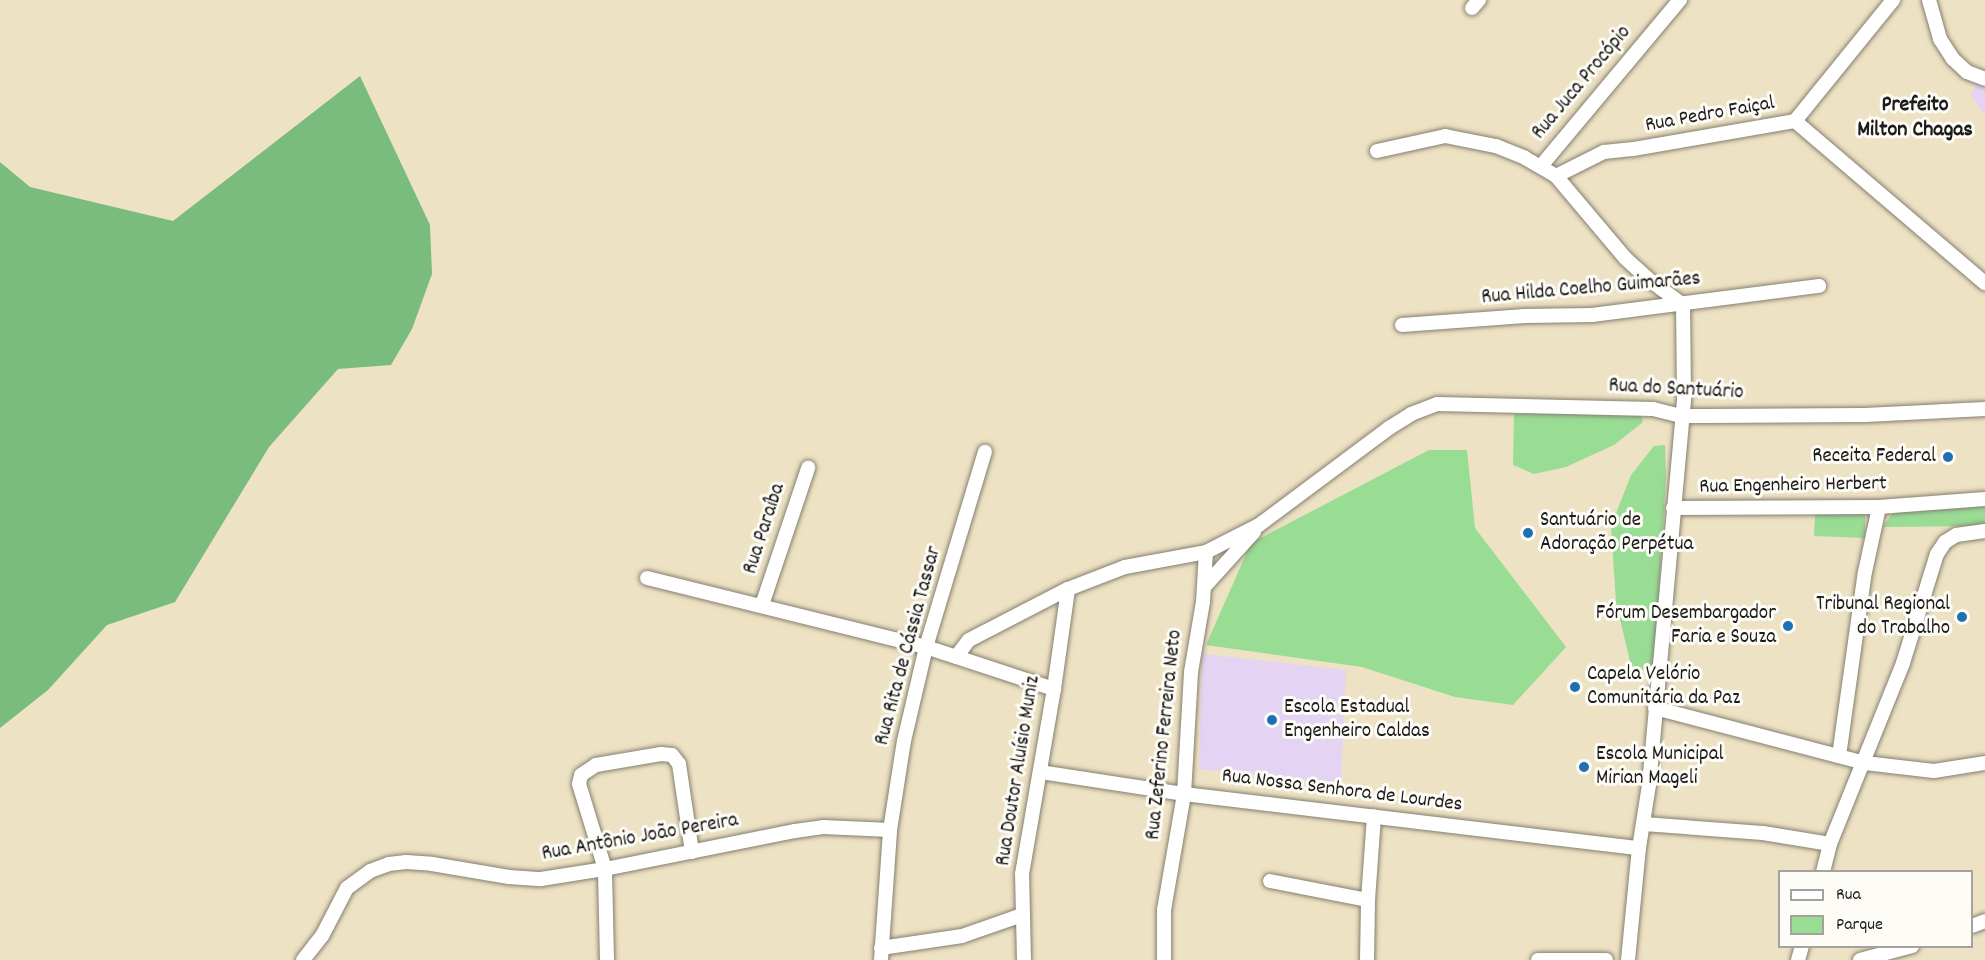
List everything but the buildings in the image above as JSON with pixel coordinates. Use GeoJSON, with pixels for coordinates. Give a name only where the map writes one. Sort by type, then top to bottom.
{"type":"FeatureCollection","features":[{"type":"Feature","properties":{"kind":"street","name":"Rua Juca Procópio"},"geometry":{"type":"LineString","coordinates":[[1541,166],[1680,0]]}},
{"type":"Feature","properties":{"kind":"street","name":"Rua Pedro Faiçal"},"geometry":{"type":"LineString","coordinates":[[1556,176],[1604,152],[1634,150],[1795,121],[1893,0]]}},
{"type":"Feature","properties":{"kind":"street"},"geometry":{"type":"LineString","coordinates":[[1929,0],[1940,39],[1953,59],[1967,72],[1985,79]]}},
{"type":"Feature","properties":{"kind":"street"},"geometry":{"type":"LineString","coordinates":[[1795,121],[1985,283]]}},
{"type":"Feature","properties":{"kind":"street"},"geometry":{"type":"LineString","coordinates":[[1377,151],[1445,136],[1496,146],[1541,166],[1556,176],[1625,258],[1683,305],[1684,397],[1644,824],[1639,848],[1628,960]]}},
{"type":"Feature","properties":{"kind":"street","name":"Rua Hilda Coelho Guimarães"},"geometry":{"type":"LineString","coordinates":[[1402,325],[1525,316],[1592,315],[1820,286]]}},
{"type":"Feature","properties":{"kind":"street","name":"Rua do Santuário"},"geometry":{"type":"LineString","coordinates":[[1259,525],[1389,428],[1411,414],[1437,404],[1653,409],[1681,416],[1865,415],[1985,410]]}},
{"type":"Feature","properties":{"kind":"street","name":"Rua Rita de Cássia Tassar"},"geometry":{"type":"LineString","coordinates":[[881,954],[890,830],[904,741],[926,647],[984,452]]}},
{"type":"Feature","properties":{"kind":"street","name":"Rua Paraíba"},"geometry":{"type":"LineString","coordinates":[[762,604],[808,468]]}},
{"type":"Feature","properties":{"kind":"street","name":"Rua Engenheiro Herbert"},"geometry":{"type":"LineString","coordinates":[[1673,508],[1879,507],[1985,499]]}},
{"type":"Feature","properties":{"kind":"street"},"geometry":{"type":"LineString","coordinates":[[1839,756],[1865,572],[1879,507]]}},
{"type":"Feature","properties":{"kind":"street"},"geometry":{"type":"LineString","coordinates":[[956,657],[969,640],[1068,589],[1125,567],[1206,552],[1259,525]]}},
{"type":"Feature","properties":{"kind":"street"},"geometry":{"type":"LineString","coordinates":[[1204,586],[1259,525]]}},
{"type":"Feature","properties":{"kind":"street"},"geometry":{"type":"LineString","coordinates":[[1824,870],[1830,844],[1865,763],[1903,663],[1937,554],[1945,542],[1956,535],[1985,531]]}},
{"type":"Feature","properties":{"kind":"street","name":"Rua Zeferino Ferreira Neto"},"geometry":{"type":"LineString","coordinates":[[1164,960],[1164,910],[1184,794],[1191,672],[1204,586],[1206,552]]}},
{"type":"Feature","properties":{"kind":"street"},"geometry":{"type":"LineString","coordinates":[[647,578],[762,604],[926,647],[1054,689]]}},
{"type":"Feature","properties":{"kind":"street","name":"Rua Doutor Aluísio Muniz"},"geometry":{"type":"LineString","coordinates":[[1024,960],[1022,874],[1054,689],[1068,589]]}},
{"type":"Feature","properties":{"kind":"street"},"geometry":{"type":"LineString","coordinates":[[1655,708],[1865,763],[1934,771],[1985,763]]}},
{"type":"Feature","properties":{"kind":"street"},"geometry":{"type":"LineString","coordinates":[[607,960],[605,869],[579,784],[581,775],[586,769],[596,765],[661,754],[675,758],[692,852]]}},
{"type":"Feature","properties":{"kind":"street","name":"Rua Nossa Senhora de Lourdes"},"geometry":{"type":"LineString","coordinates":[[1040,771],[1184,794],[1639,848]]}},
{"type":"Feature","properties":{"kind":"street"},"geometry":{"type":"LineString","coordinates":[[1367,960],[1368,900],[1374,816]]}},
{"type":"Feature","properties":{"kind":"street"},"geometry":{"type":"LineString","coordinates":[[1644,824],[1762,833],[1830,844]]}},
{"type":"Feature","properties":{"kind":"street","name":"Rua Antônio João Pereira"},"geometry":{"type":"LineString","coordinates":[[303,960],[322,936],[347,888],[370,871],[389,864],[406,861],[525,879],[605,869],[823,827],[890,830]]}},
{"type":"Feature","properties":{"kind":"street"},"geometry":{"type":"LineString","coordinates":[[1270,880],[1368,900]]}},
{"type":"Feature","properties":{"kind":"street"},"geometry":{"type":"LineString","coordinates":[[881,954],[962,936],[1022,915]]}},
{"type":"Feature","properties":{"kind":"street"},"geometry":{"type":"LineString","coordinates":[[1860,960],[1905,948]]}},
{"type":"Feature","properties":{"kind":"street"},"geometry":{"type":"LineString","coordinates":[[1538,960],[1606,960]]}},
{"type":"Feature","properties":{"kind":"shaded area"},"geometry":{"type":"Polygon","coordinates":[[[1977,82],[1985,84],[1985,115],[1971,96],[1977,82]]]}},
{"type":"Feature","properties":{"kind":"shaded area","name":"Escola Estadual Engenheiro Caldas"},"geometry":{"type":"Polygon","coordinates":[[[1202,654],[1346,670],[1341,783],[1199,769],[1202,654]]]}},
{"type":"Feature","properties":{"kind":"green space"},"geometry":{"type":"Polygon","coordinates":[[[360,76],[430,225],[432,274],[412,329],[391,365],[338,369],[269,447],[175,602],[107,625],[48,690],[0,728],[0,162],[30,187],[173,221],[360,76]]]}},
{"type":"Feature","properties":{"kind":"green space"},"geometry":{"type":"Polygon","coordinates":[[[1640,412],[1643,422],[1614,445],[1566,467],[1534,474],[1513,465],[1514,414],[1640,412]]]}},
{"type":"Feature","properties":{"kind":"green space"},"geometry":{"type":"Polygon","coordinates":[[[1665,445],[1666,478],[1654,674],[1631,666],[1616,602],[1611,526],[1631,475],[1654,446],[1665,445]]]}},
{"type":"Feature","properties":{"kind":"green space"},"geometry":{"type":"Polygon","coordinates":[[[1429,450],[1467,450],[1475,528],[1566,647],[1513,705],[1455,697],[1362,667],[1206,645],[1251,543],[1429,450]]]}},
{"type":"Feature","properties":{"kind":"green space"},"geometry":{"type":"Polygon","coordinates":[[[1816,501],[1857,502],[1865,515],[1865,538],[1814,536],[1816,501]]]}},
{"type":"Feature","properties":{"kind":"green space"},"geometry":{"type":"Polygon","coordinates":[[[1985,501],[1985,526],[1883,527],[1898,505],[1985,501]]]}},
{"type":"Feature","properties":{"kind":"place","name":"Receita Federal"},"geometry":{"type":"Point","coordinates":[1948,457]}},
{"type":"Feature","properties":{"kind":"place","name":"Santuário de Adoração Perpétua"},"geometry":{"type":"Point","coordinates":[1528,533]}},
{"type":"Feature","properties":{"kind":"place","name":"Tribunal Regional do Trabalho"},"geometry":{"type":"Point","coordinates":[1962,617]}},
{"type":"Feature","properties":{"kind":"place","name":"Fórum Desembargador Faria e Souza"},"geometry":{"type":"Point","coordinates":[1788,626]}},
{"type":"Feature","properties":{"kind":"place","name":"Capela Velório Comunitária da Paz"},"geometry":{"type":"Point","coordinates":[1575,687]}},
{"type":"Feature","properties":{"kind":"place","name":"Escola Estadual Engenheiro Caldas"},"geometry":{"type":"Point","coordinates":[1272,720]}},
{"type":"Feature","properties":{"kind":"place","name":"Escola Municipal Mirian Mageli"},"geometry":{"type":"Point","coordinates":[1584,767]}},
{"type":"Feature","properties":{"kind":"district","name":"Prefeito Milton Chagas"},"geometry":{"type":"Point","coordinates":[1915,118]}}]}
